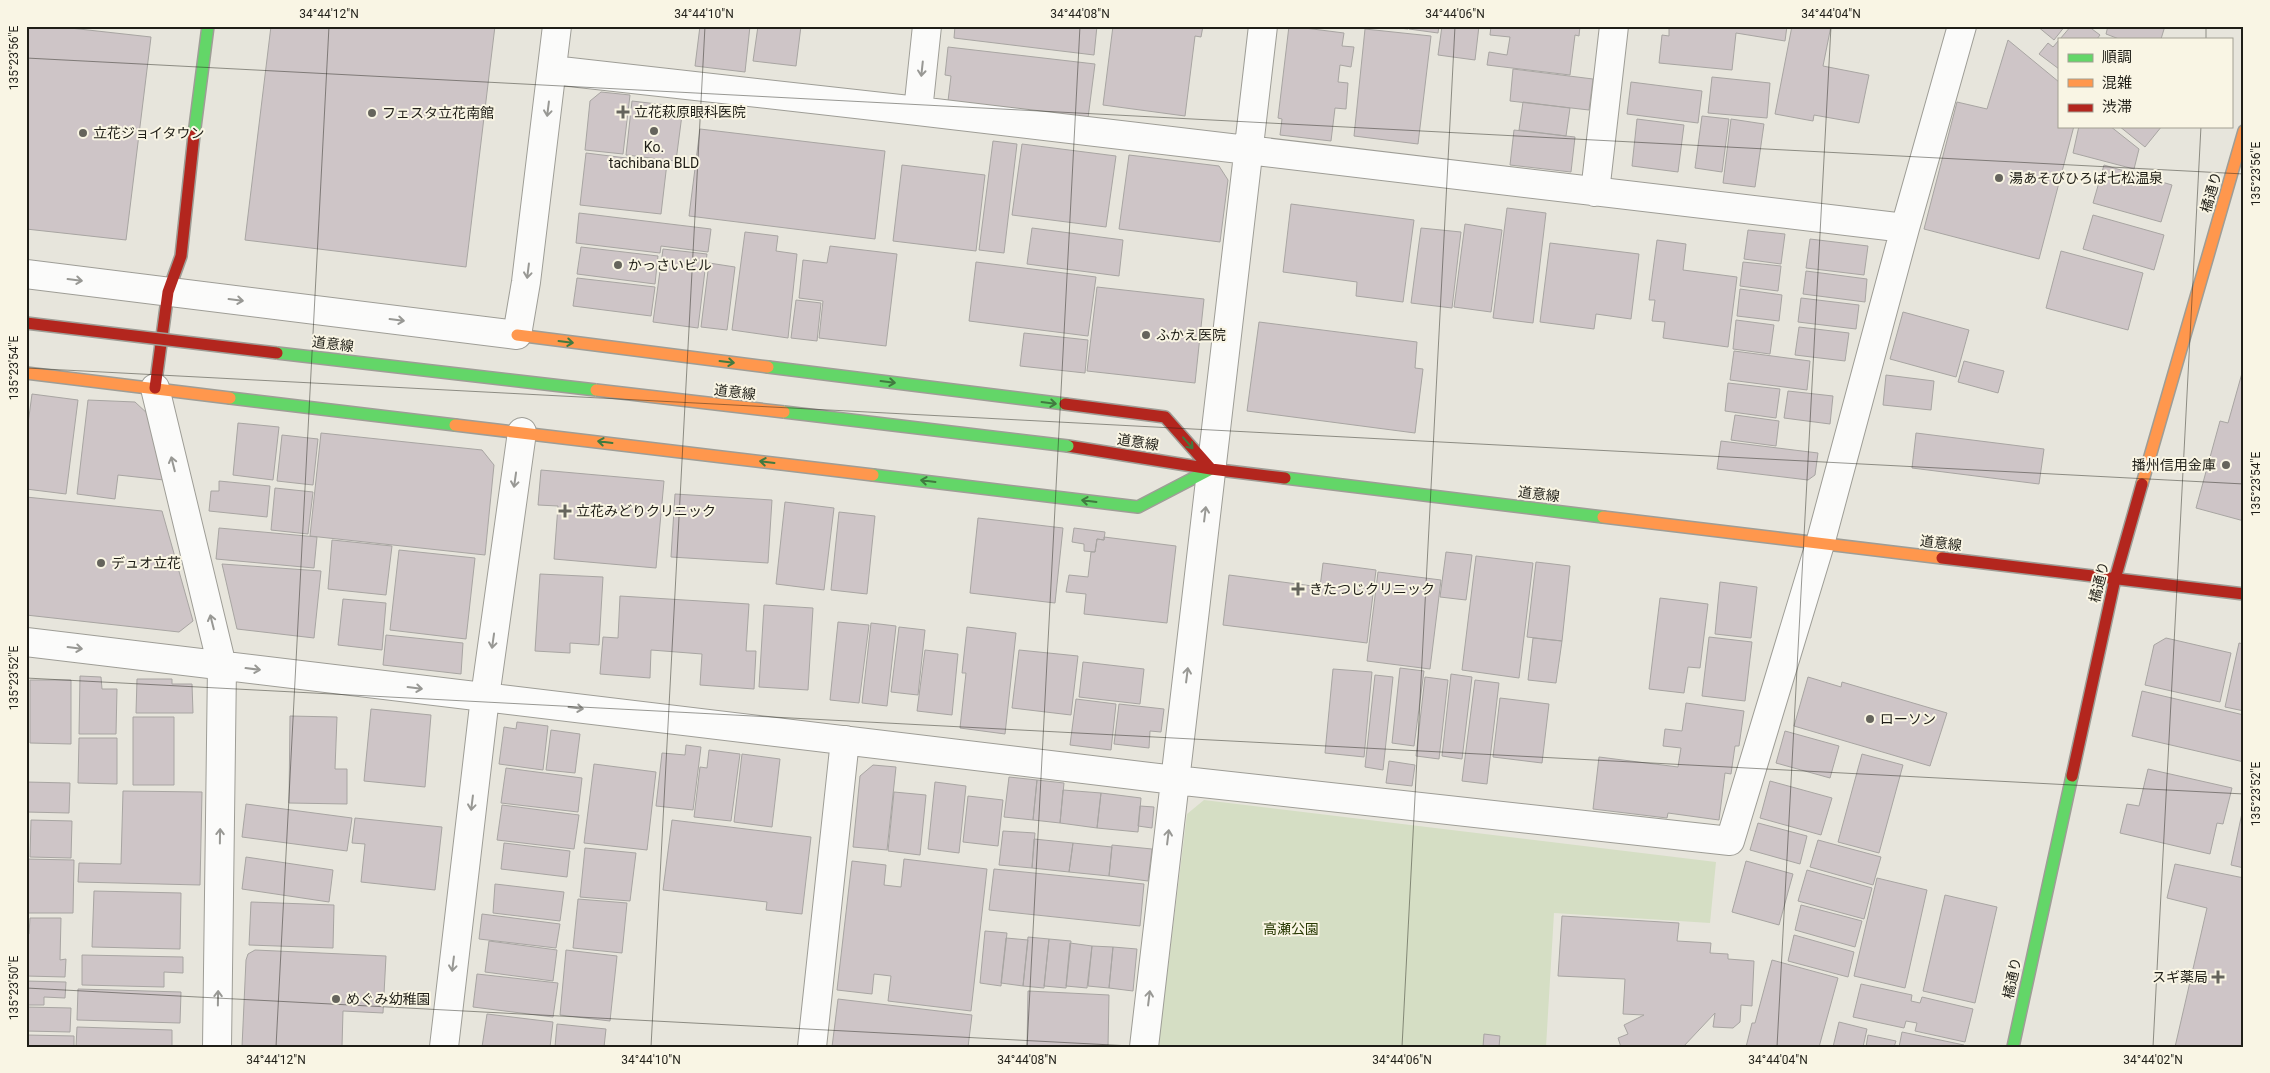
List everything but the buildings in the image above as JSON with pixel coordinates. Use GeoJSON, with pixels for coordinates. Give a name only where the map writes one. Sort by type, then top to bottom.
{"type":"FeatureCollection","features":[{"type":"Feature","properties":{"kind":"street"},"geometry":{"type":"LineString","coordinates":[[208,26],[194,132],[181,256],[168,292],[155,388],[222,666],[217,1047]]}},
{"type":"Feature","properties":{"kind":"street"},"geometry":{"type":"LineString","coordinates":[[518,335],[557,26]]}},
{"type":"Feature","properties":{"kind":"street"},"geometry":{"type":"LineString","coordinates":[[918,111],[927,26]]}},
{"type":"Feature","properties":{"kind":"street"},"geometry":{"type":"LineString","coordinates":[[1144,1047],[1263,26]]}},
{"type":"Feature","properties":{"kind":"street"},"geometry":{"type":"LineString","coordinates":[[1595,192],[1614,26]]}},
{"type":"Feature","properties":{"kind":"street"},"geometry":{"type":"LineString","coordinates":[[26,642],[1175,780],[1730,841],[1820,544],[1904,228],[1962,26]]}},
{"type":"Feature","properties":{"kind":"street"},"geometry":{"type":"LineString","coordinates":[[552,70],[918,111],[1248,152],[1904,228]]}},
{"type":"Feature","properties":{"kind":"street","name":"橘通り"},"geometry":{"type":"LineString","coordinates":[[2013,1047],[2114,579],[2244,131]]}},
{"type":"Feature","properties":{"kind":"street"},"geometry":{"type":"LineString","coordinates":[[26,274],[1165,417],[1211,469]]}},
{"type":"Feature","properties":{"kind":"street","name":"道意線"},"geometry":{"type":"LineString","coordinates":[[26,323],[1068,446],[1211,469],[2244,594]]}},
{"type":"Feature","properties":{"kind":"street"},"geometry":{"type":"LineString","coordinates":[[26,372],[1138,507],[1211,469]]}},
{"type":"Feature","properties":{"kind":"street"},"geometry":{"type":"LineString","coordinates":[[444,1047],[485,697],[522,432]]}},
{"type":"Feature","properties":{"kind":"street"},"geometry":{"type":"LineString","coordinates":[[812,1047],[845,740]]}},
{"type":"Feature","properties":{"kind":"green space","name":"高瀬公園"},"geometry":{"type":"Polygon","coordinates":[[[1204,800],[1716,862],[1710,923],[1554,913],[1546,1047],[1158,1047],[1187,814],[1204,800]]]}},
{"type":"Feature","properties":{"kind":"traffic: fast"},"geometry":{"type":"LineString","coordinates":[[194,135],[208,26]]}},
{"type":"Feature","properties":{"kind":"traffic: fast"},"geometry":{"type":"LineString","coordinates":[[277,353],[596,390]]}},
{"type":"Feature","properties":{"kind":"traffic: fast"},"geometry":{"type":"LineString","coordinates":[[768,367],[1065,404]]}},
{"type":"Feature","properties":{"kind":"traffic: fast"},"geometry":{"type":"LineString","coordinates":[[230,398],[455,425]]}},
{"type":"Feature","properties":{"kind":"traffic: fast"},"geometry":{"type":"LineString","coordinates":[[784,412],[1068,446]]}},
{"type":"Feature","properties":{"kind":"traffic: fast"},"geometry":{"type":"LineString","coordinates":[[873,475],[1138,507],[1211,469]]}},
{"type":"Feature","properties":{"kind":"traffic: fast"},"geometry":{"type":"LineString","coordinates":[[1285,478],[1603,517]]}},
{"type":"Feature","properties":{"kind":"traffic: fast"},"geometry":{"type":"LineString","coordinates":[[2013,1047],[2072,776]]}},
{"type":"Feature","properties":{"kind":"traffic: slow"},"geometry":{"type":"LineString","coordinates":[[2142,484],[2244,131]]}},
{"type":"Feature","properties":{"kind":"traffic: slow"},"geometry":{"type":"LineString","coordinates":[[517,335],[768,367]]}},
{"type":"Feature","properties":{"kind":"traffic: slow"},"geometry":{"type":"LineString","coordinates":[[26,373],[230,398]]}},
{"type":"Feature","properties":{"kind":"traffic: slow"},"geometry":{"type":"LineString","coordinates":[[596,390],[784,412]]}},
{"type":"Feature","properties":{"kind":"traffic: slow"},"geometry":{"type":"LineString","coordinates":[[455,425],[873,475]]}},
{"type":"Feature","properties":{"kind":"traffic: slow"},"geometry":{"type":"LineString","coordinates":[[1603,517],[1942,558]]}},
{"type":"Feature","properties":{"kind":"traffic: jam"},"geometry":{"type":"LineString","coordinates":[[155,388],[168,292],[181,256],[194,135]]}},
{"type":"Feature","properties":{"kind":"traffic: jam"},"geometry":{"type":"LineString","coordinates":[[26,323],[277,353]]}},
{"type":"Feature","properties":{"kind":"traffic: jam"},"geometry":{"type":"LineString","coordinates":[[1065,404],[1165,417],[1211,469]]}},
{"type":"Feature","properties":{"kind":"traffic: jam"},"geometry":{"type":"LineString","coordinates":[[1068,446],[1211,469],[1285,478]]}},
{"type":"Feature","properties":{"kind":"traffic: jam"},"geometry":{"type":"LineString","coordinates":[[2072,776],[2115,579],[2142,484]]}},
{"type":"Feature","properties":{"kind":"traffic: jam"},"geometry":{"type":"LineString","coordinates":[[1942,558],[2244,594]]}},
{"type":"Feature","properties":{"kind":"place","name":"立花萩原眼科医院"},"geometry":{"type":"Point","coordinates":[623,112]}},
{"type":"Feature","properties":{"kind":"place","name":"フェスタ立花南館"},"geometry":{"type":"Point","coordinates":[372,113]}},
{"type":"Feature","properties":{"kind":"place","name":"Ko. tachibana BLD"},"geometry":{"type":"Point","coordinates":[654,131]}},
{"type":"Feature","properties":{"kind":"place","name":"立花ジョイタウン"},"geometry":{"type":"Point","coordinates":[83,133]}},
{"type":"Feature","properties":{"kind":"place","name":"湯あそびひろば七松温泉"},"geometry":{"type":"Point","coordinates":[1999,178]}},
{"type":"Feature","properties":{"kind":"place","name":"かっさいビル"},"geometry":{"type":"Point","coordinates":[618,265]}},
{"type":"Feature","properties":{"kind":"place","name":"ふかえ医院"},"geometry":{"type":"Point","coordinates":[1146,335]}},
{"type":"Feature","properties":{"kind":"place","name":"播州信用金庫"},"geometry":{"type":"Point","coordinates":[2226,465]}},
{"type":"Feature","properties":{"kind":"place","name":"立花みどりクリニック"},"geometry":{"type":"Point","coordinates":[565,511]}},
{"type":"Feature","properties":{"kind":"place","name":"デュオ立花"},"geometry":{"type":"Point","coordinates":[101,563]}},
{"type":"Feature","properties":{"kind":"place","name":"きたつじクリニック"},"geometry":{"type":"Point","coordinates":[1298,589]}},
{"type":"Feature","properties":{"kind":"place","name":"ローソン"},"geometry":{"type":"Point","coordinates":[1870,719]}},
{"type":"Feature","properties":{"kind":"place","name":"スギ薬局"},"geometry":{"type":"Point","coordinates":[2218,977]}},
{"type":"Feature","properties":{"kind":"place","name":"めぐみ幼稚園"},"geometry":{"type":"Point","coordinates":[336,999]}}]}
